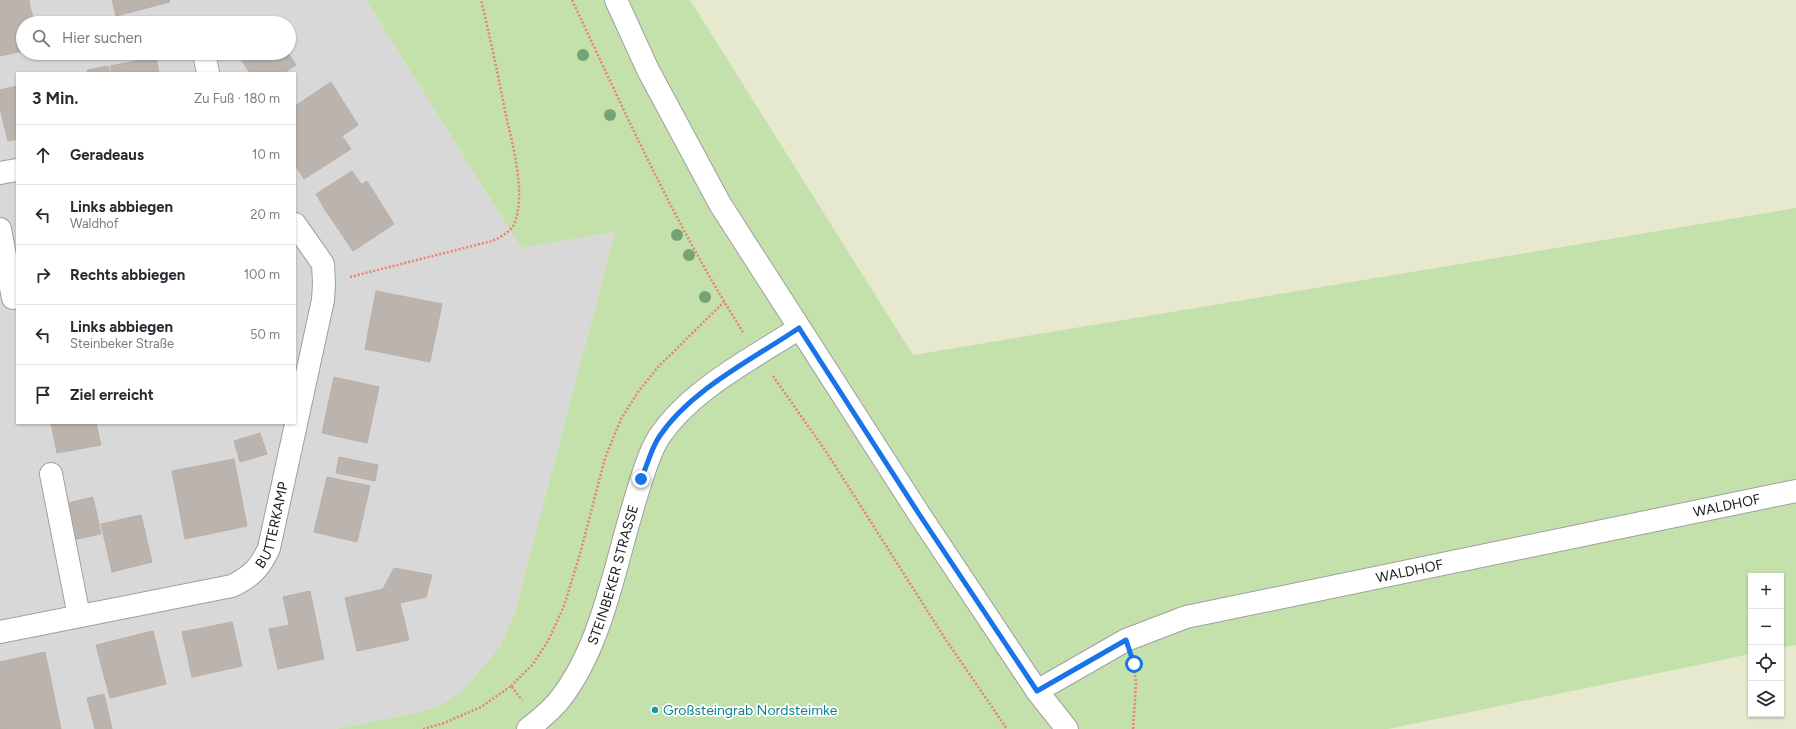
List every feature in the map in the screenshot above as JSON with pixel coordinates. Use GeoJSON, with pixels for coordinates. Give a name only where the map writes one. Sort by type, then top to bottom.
{"type":"FeatureCollection","features":[{"type":"Feature","properties":{"kind":"street"},"geometry":{"type":"LineString","coordinates":[[616,0],[648,70],[713,191],[919,514],[1037,691],[1067,729]]}},
{"type":"Feature","properties":{"kind":"street"},"geometry":{"type":"LineString","coordinates":[[205,60],[208,72]]}},
{"type":"Feature","properties":{"kind":"street"},"geometry":{"type":"LineString","coordinates":[[0,173],[16,170]]}},
{"type":"Feature","properties":{"kind":"street","name":"BUTTERKAMP"},"geometry":{"type":"LineString","coordinates":[[0,632],[232,586],[248,578],[262,563],[269,548],[323,300],[323,264],[296,225]]}},
{"type":"Feature","properties":{"kind":"street"},"geometry":{"type":"LineString","coordinates":[[0,229],[13,298]]}},
{"type":"Feature","properties":{"kind":"street","name":"STEINBEKER STRASSE"},"geometry":{"type":"LineString","coordinates":[[533,725],[560,700],[579,672],[588,653],[598,627],[641,479],[659,437],[679,414],[709,386],[799,328]]}},
{"type":"Feature","properties":{"kind":"street"},"geometry":{"type":"LineString","coordinates":[[51,474],[79,616]]}},
{"type":"Feature","properties":{"kind":"street","name":"WALDHOF"},"geometry":{"type":"LineString","coordinates":[[1037,691],[1126,640],[1186,617],[1796,491]]}},
{"type":"Feature","properties":{"kind":"path"},"geometry":{"type":"LineString","coordinates":[[324,283],[492,241],[505,235],[514,224],[519,206],[518,182],[490,36],[481,0]]}},
{"type":"Feature","properties":{"kind":"path"},"geometry":{"type":"LineString","coordinates":[[422,729],[444,723],[481,707],[511,686],[533,664],[548,642],[564,606],[580,554],[604,458],[621,419],[638,392],[658,367],[724,302]]}},
{"type":"Feature","properties":{"kind":"path"},"geometry":{"type":"LineString","coordinates":[[1126,640],[1134,664],[1136,684],[1133,729]]}},
{"type":"Feature","properties":{"kind":"path"},"geometry":{"type":"LineString","coordinates":[[511,686],[533,725]]}},
{"type":"Feature","properties":{"kind":"shaded area"},"geometry":{"type":"Polygon","coordinates":[[[0,0],[366,0],[521,248],[615,232],[514,615],[500,646],[463,691],[440,705],[420,712],[335,729],[0,729],[0,0]]]}},
{"type":"Feature","properties":{"kind":"green space"},"geometry":{"type":"Polygon","coordinates":[[[366,0],[690,0],[913,355],[1796,208],[1796,645],[1784,647],[1784,573],[1748,573],[1748,655],[1388,729],[335,729],[420,712],[440,705],[463,691],[500,646],[514,615],[615,232],[521,248],[366,0]]]}},
{"type":"Feature","properties":{"kind":"green space"},"geometry":{"type":"Polygon","coordinates":[[[690,0],[1796,0],[1796,208],[913,355],[690,0]]]}},
{"type":"Feature","properties":{"kind":"green space"},"geometry":{"type":"Polygon","coordinates":[[[1796,645],[1796,729],[1388,729],[1748,655],[1748,717],[1784,717],[1784,647],[1796,645]]]}},
{"type":"Feature","properties":{"kind":"building"},"geometry":{"type":"Polygon","coordinates":[[[0,0],[29,0],[30,7],[0,15],[0,0]]]}},
{"type":"Feature","properties":{"kind":"building"},"geometry":{"type":"Polygon","coordinates":[[[112,0],[169,0],[170,2],[116,16],[112,0]]]}},
{"type":"Feature","properties":{"kind":"building"},"geometry":{"type":"Polygon","coordinates":[[[30,7],[33,16],[16,16],[16,53],[0,56],[0,15],[30,7]]]}},
{"type":"Feature","properties":{"kind":"building"},"geometry":{"type":"Polygon","coordinates":[[[141,60],[157,60],[159,72],[112,72],[110,66],[141,60]]]}},
{"type":"Feature","properties":{"kind":"building"},"geometry":{"type":"Polygon","coordinates":[[[242,60],[293,60],[296,65],[286,72],[249,72],[242,60]]]}},
{"type":"Feature","properties":{"kind":"building"},"geometry":{"type":"Polygon","coordinates":[[[108,66],[110,72],[88,72],[87,70],[108,66]]]}},
{"type":"Feature","properties":{"kind":"building"},"geometry":{"type":"Polygon","coordinates":[[[331,82],[358,125],[342,136],[351,149],[304,179],[296,167],[296,105],[331,82]]]}},
{"type":"Feature","properties":{"kind":"building"},"geometry":{"type":"Polygon","coordinates":[[[16,86],[16,139],[8,141],[0,108],[0,90],[16,86]]]}},
{"type":"Feature","properties":{"kind":"building"},"geometry":{"type":"Polygon","coordinates":[[[352,171],[361,184],[324,208],[316,194],[352,171]]]}},
{"type":"Feature","properties":{"kind":"building"},"geometry":{"type":"Polygon","coordinates":[[[367,181],[394,224],[353,251],[324,208],[367,181]]]}},
{"type":"Feature","properties":{"kind":"building"},"geometry":{"type":"Polygon","coordinates":[[[376,291],[442,304],[430,362],[365,349],[376,291]]]}},
{"type":"Feature","properties":{"kind":"building"},"geometry":{"type":"Polygon","coordinates":[[[334,377],[379,387],[367,443],[322,433],[334,377]]]}},
{"type":"Feature","properties":{"kind":"building"},"geometry":{"type":"Polygon","coordinates":[[[51,424],[96,424],[101,445],[57,453],[51,424]]]}},
{"type":"Feature","properties":{"kind":"building"},"geometry":{"type":"Polygon","coordinates":[[[260,433],[267,454],[240,462],[234,441],[260,433]]]}},
{"type":"Feature","properties":{"kind":"building"},"geometry":{"type":"Polygon","coordinates":[[[339,457],[378,465],[375,481],[336,473],[339,457]]]}},
{"type":"Feature","properties":{"kind":"building"},"geometry":{"type":"Polygon","coordinates":[[[234,459],[247,526],[185,539],[172,471],[234,459]]]}},
{"type":"Feature","properties":{"kind":"building"},"geometry":{"type":"Polygon","coordinates":[[[327,477],[370,486],[357,542],[314,532],[327,477]]]}},
{"type":"Feature","properties":{"kind":"building"},"geometry":{"type":"Polygon","coordinates":[[[93,497],[101,534],[72,540],[64,504],[93,497]]]}},
{"type":"Feature","properties":{"kind":"building"},"geometry":{"type":"Polygon","coordinates":[[[141,515],[152,562],[112,572],[101,524],[141,515]]]}},
{"type":"Feature","properties":{"kind":"building"},"geometry":{"type":"Polygon","coordinates":[[[394,568],[432,575],[426,597],[400,603],[409,640],[357,651],[345,598],[383,589],[394,568]]]}},
{"type":"Feature","properties":{"kind":"building"},"geometry":{"type":"Polygon","coordinates":[[[310,591],[324,659],[278,669],[269,629],[289,625],[283,597],[310,591]]]}},
{"type":"Feature","properties":{"kind":"building"},"geometry":{"type":"Polygon","coordinates":[[[232,622],[242,666],[192,677],[182,632],[232,622]]]}},
{"type":"Feature","properties":{"kind":"building"},"geometry":{"type":"Polygon","coordinates":[[[153,631],[166,684],[110,698],[96,645],[153,631]]]}},
{"type":"Feature","properties":{"kind":"building"},"geometry":{"type":"Polygon","coordinates":[[[45,652],[61,729],[0,729],[0,662],[45,652]]]}},
{"type":"Feature","properties":{"kind":"building"},"geometry":{"type":"Polygon","coordinates":[[[104,694],[112,729],[95,729],[87,698],[104,694]]]}},
{"type":"Feature","properties":{"kind":"place","name":"Großsteingrab Nordsteimke"},"geometry":{"type":"Point","coordinates":[655,710]}},
{"type":"Feature","properties":{"kind":"route"},"geometry":{"type":"LineString","coordinates":[[641,479],[659,437],[679,414],[709,386],[799,328],[919,514],[1037,691],[1126,640],[1134,664]]}}]}
